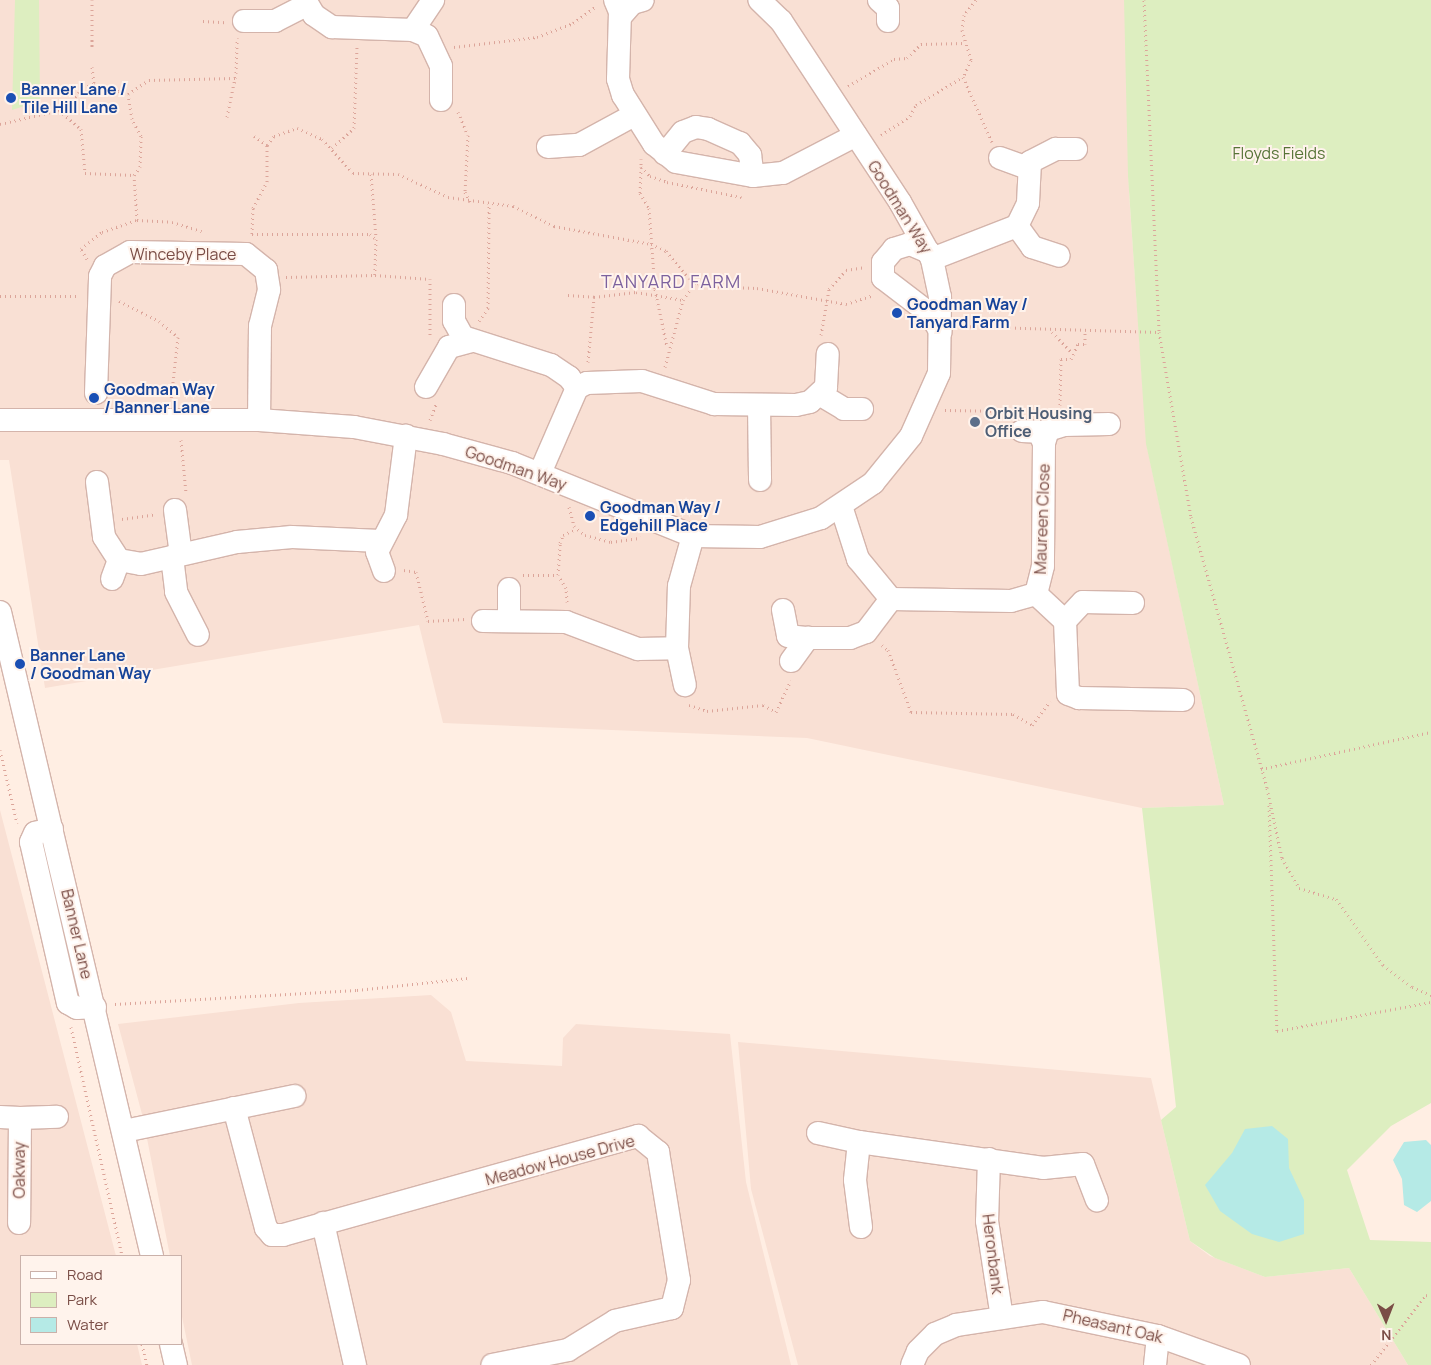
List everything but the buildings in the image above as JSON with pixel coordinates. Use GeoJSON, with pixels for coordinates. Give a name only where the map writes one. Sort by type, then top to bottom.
{"type":"FeatureCollection","features":[{"type":"Feature","properties":{"kind":"street"},"geometry":{"type":"LineString","coordinates":[[412,30],[433,0]]}},
{"type":"Feature","properties":{"kind":"street"},"geometry":{"type":"LineString","coordinates":[[643,0],[618,9],[618,79],[634,115],[664,154],[684,166],[754,176],[799,168],[859,141]]}},
{"type":"Feature","properties":{"kind":"street"},"geometry":{"type":"LineString","coordinates":[[879,0],[888,8],[888,21]]}},
{"type":"Feature","properties":{"kind":"street","name":"Goodman Way"},"geometry":{"type":"LineString","coordinates":[[0,420],[259,420],[406,436],[540,473],[660,527],[693,536],[740,539],[781,533],[841,506],[886,470],[924,412],[939,373],[941,333],[930,255],[831,97],[781,21],[766,2]]}},
{"type":"Feature","properties":{"kind":"street"},"geometry":{"type":"LineString","coordinates":[[241,22],[275,21],[305,3],[332,27],[357,31],[412,30],[427,36],[438,51],[441,100]]}},
{"type":"Feature","properties":{"kind":"street"},"geometry":{"type":"LineString","coordinates":[[548,147],[579,145],[634,115]]}},
{"type":"Feature","properties":{"kind":"street"},"geometry":{"type":"LineString","coordinates":[[664,154],[683,132],[696,127],[708,129],[740,143],[750,155],[754,176]]}},
{"type":"Feature","properties":{"kind":"street"},"geometry":{"type":"LineString","coordinates":[[1027,168],[1056,149],[1076,149]]}},
{"type":"Feature","properties":{"kind":"street"},"geometry":{"type":"LineString","coordinates":[[1000,158],[1027,168]]}},
{"type":"Feature","properties":{"kind":"street"},"geometry":{"type":"LineString","coordinates":[[941,333],[929,313],[883,278],[883,262],[894,249],[910,244],[930,255],[1017,226],[1028,203],[1027,168]]}},
{"type":"Feature","properties":{"kind":"street"},"geometry":{"type":"LineString","coordinates":[[1017,226],[1032,247],[1058,256]]}},
{"type":"Feature","properties":{"kind":"street","name":"Winceby Place"},"geometry":{"type":"LineString","coordinates":[[96,393],[100,276],[116,256],[130,252],[246,254],[259,261],[268,278]]}},
{"type":"Feature","properties":{"kind":"street"},"geometry":{"type":"LineString","coordinates":[[259,420],[260,326],[269,290],[268,278]]}},
{"type":"Feature","properties":{"kind":"street"},"geometry":{"type":"LineString","coordinates":[[454,305],[457,329],[471,342],[537,360],[575,385],[610,381],[663,385],[698,401],[759,405],[796,405],[821,395],[828,377],[828,354]]}},
{"type":"Feature","properties":{"kind":"street"},"geometry":{"type":"LineString","coordinates":[[433,392],[438,361],[449,347],[471,342]]}},
{"type":"Feature","properties":{"kind":"street"},"geometry":{"type":"LineString","coordinates":[[540,473],[575,385]]}},
{"type":"Feature","properties":{"kind":"street"},"geometry":{"type":"LineString","coordinates":[[821,395],[844,409],[862,409]]}},
{"type":"Feature","properties":{"kind":"street"},"geometry":{"type":"LineString","coordinates":[[759,405],[760,480]]}},
{"type":"Feature","properties":{"kind":"street"},"geometry":{"type":"LineString","coordinates":[[1060,426],[1109,424]]}},
{"type":"Feature","properties":{"kind":"street","name":"Maureen Close"},"geometry":{"type":"LineString","coordinates":[[1036,594],[1043,566],[1044,444],[1048,430],[1060,426]]}},
{"type":"Feature","properties":{"kind":"street","name":"Maureen Close"},"geometry":{"type":"LineString","coordinates":[[1022,431],[1039,432],[1044,444]]}},
{"type":"Feature","properties":{"kind":"street"},"geometry":{"type":"LineString","coordinates":[[384,571],[377,552],[380,541],[391,532],[396,515],[406,436]]}},
{"type":"Feature","properties":{"kind":"street"},"geometry":{"type":"LineString","coordinates":[[97,482],[104,537],[116,570],[237,542],[292,537],[380,541]]}},
{"type":"Feature","properties":{"kind":"street"},"geometry":{"type":"LineString","coordinates":[[783,610],[788,636],[850,638],[866,632],[891,599],[858,559],[841,506]]}},
{"type":"Feature","properties":{"kind":"street"},"geometry":{"type":"LineString","coordinates":[[175,510],[176,592],[198,635]]}},
{"type":"Feature","properties":{"kind":"street"},"geometry":{"type":"LineString","coordinates":[[685,685],[677,648],[679,586],[693,536]]}},
{"type":"Feature","properties":{"kind":"street"},"geometry":{"type":"LineString","coordinates":[[509,589],[509,621]]}},
{"type":"Feature","properties":{"kind":"street","name":"Maureen Close"},"geometry":{"type":"LineString","coordinates":[[891,599],[1010,601],[1036,594]]}},
{"type":"Feature","properties":{"kind":"street","name":"Maureen Close"},"geometry":{"type":"LineString","coordinates":[[1036,594],[1064,622]]}},
{"type":"Feature","properties":{"kind":"street"},"geometry":{"type":"LineString","coordinates":[[1133,603],[1083,602],[1064,622],[1068,694],[1079,698],[1183,700]]}},
{"type":"Feature","properties":{"kind":"street","name":"Banner Lane"},"geometry":{"type":"LineString","coordinates":[[0,612],[95,1007],[152,1255]]}},
{"type":"Feature","properties":{"kind":"street"},"geometry":{"type":"LineString","coordinates":[[483,621],[566,622],[638,649],[677,648]]}},
{"type":"Feature","properties":{"kind":"street"},"geometry":{"type":"LineString","coordinates":[[791,661],[808,638]]}},
{"type":"Feature","properties":{"kind":"street"},"geometry":{"type":"LineString","coordinates":[[124,1131],[294,1096]]}},
{"type":"Feature","properties":{"kind":"street","name":"Meadow House Drive"},"geometry":{"type":"LineString","coordinates":[[234,1108],[266,1228],[283,1235],[638,1136],[658,1152],[679,1280],[672,1308],[615,1322],[568,1350],[492,1365]]}},
{"type":"Feature","properties":{"kind":"street","name":"Oakway"},"geometry":{"type":"LineString","coordinates":[[19,1223],[10,1117],[57,1117]]}},
{"type":"Feature","properties":{"kind":"street"},"geometry":{"type":"LineString","coordinates":[[818,1133],[859,1142],[1043,1168],[1083,1164],[1097,1200]]}},
{"type":"Feature","properties":{"kind":"street"},"geometry":{"type":"LineString","coordinates":[[859,1142],[855,1180],[861,1227]]}},
{"type":"Feature","properties":{"kind":"street","name":"Heronbank"},"geometry":{"type":"LineString","coordinates":[[988,1159],[987,1220],[1002,1318]]}},
{"type":"Feature","properties":{"kind":"street"},"geometry":{"type":"LineString","coordinates":[[323,1223],[355,1365]]}},
{"type":"Feature","properties":{"kind":"street","name":"Pheasant Oak"},"geometry":{"type":"LineString","coordinates":[[912,1365],[918,1351],[935,1334],[956,1325],[1002,1318],[1065,1313],[1158,1336],[1239,1365]]}},
{"type":"Feature","properties":{"kind":"street"},"geometry":{"type":"LineString","coordinates":[[1155,1365],[1158,1336]]}},
{"type":"Feature","properties":{"kind":"street"},"geometry":{"type":"LineString","coordinates":[[171,1345],[176,1365]]}},
{"type":"Feature","properties":{"kind":"path"},"geometry":{"type":"LineString","coordinates":[[92,0],[92,47]]}},
{"type":"Feature","properties":{"kind":"path"},"geometry":{"type":"LineString","coordinates":[[438,51],[537,37],[573,23],[602,0]]}},
{"type":"Feature","properties":{"kind":"path"},"geometry":{"type":"LineString","coordinates":[[859,141],[910,116],[916,105],[963,77],[971,60],[964,43],[964,15],[976,0]]}},
{"type":"Feature","properties":{"kind":"path"},"geometry":{"type":"LineString","coordinates":[[1144,0],[1159,332],[1191,517],[1261,770],[1282,858],[1299,888],[1336,899],[1383,965],[1412,987],[1431,995]]}},
{"type":"Feature","properties":{"kind":"path"},"geometry":{"type":"LineString","coordinates":[[203,22],[241,22],[235,78],[227,117]]}},
{"type":"Feature","properties":{"kind":"path"},"geometry":{"type":"LineString","coordinates":[[332,148],[354,128],[357,31]]}},
{"type":"Feature","properties":{"kind":"path"},"geometry":{"type":"LineString","coordinates":[[831,97],[894,59],[907,58],[920,44],[964,43]]}},
{"type":"Feature","properties":{"kind":"path"},"geometry":{"type":"LineString","coordinates":[[92,67],[94,84]]}},
{"type":"Feature","properties":{"kind":"path"},"geometry":{"type":"LineString","coordinates":[[963,77],[1000,158]]}},
{"type":"Feature","properties":{"kind":"path"},"geometry":{"type":"LineString","coordinates":[[128,94],[149,80],[235,78]]}},
{"type":"Feature","properties":{"kind":"path"},"geometry":{"type":"LineString","coordinates":[[0,124],[62,112],[83,88],[94,84],[128,94]]}},
{"type":"Feature","properties":{"kind":"path"},"geometry":{"type":"LineString","coordinates":[[128,94],[132,119],[141,136],[140,167],[134,175],[137,220]]}},
{"type":"Feature","properties":{"kind":"path"},"geometry":{"type":"LineString","coordinates":[[441,100],[464,120],[468,135],[465,192],[470,202]]}},
{"type":"Feature","properties":{"kind":"path"},"geometry":{"type":"LineString","coordinates":[[62,112],[81,129],[85,173],[134,175]]}},
{"type":"Feature","properties":{"kind":"path"},"geometry":{"type":"LineString","coordinates":[[252,234],[252,208],[267,182],[268,145],[274,136],[296,128],[312,133],[332,148],[343,168],[371,174],[398,174],[422,189],[470,202],[513,206],[554,226],[651,244],[666,251],[695,282],[846,304],[874,295]]}},
{"type":"Feature","properties":{"kind":"path"},"geometry":{"type":"LineString","coordinates":[[254,136],[268,145]]}},
{"type":"Feature","properties":{"kind":"path"},"geometry":{"type":"LineString","coordinates":[[641,167],[640,194],[649,208],[657,294],[667,347]]}},
{"type":"Feature","properties":{"kind":"path"},"geometry":{"type":"LineString","coordinates":[[371,174],[376,239],[375,275]]}},
{"type":"Feature","properties":{"kind":"path"},"geometry":{"type":"LineString","coordinates":[[471,342],[488,308],[489,205]]}},
{"type":"Feature","properties":{"kind":"path"},"geometry":{"type":"LineString","coordinates":[[118,224],[137,220],[172,222],[209,232]]}},
{"type":"Feature","properties":{"kind":"path"},"geometry":{"type":"LineString","coordinates":[[242,234],[370,234],[376,239]]}},
{"type":"Feature","properties":{"kind":"path"},"geometry":{"type":"LineString","coordinates":[[828,354],[821,349],[826,300],[837,277],[866,267]]}},
{"type":"Feature","properties":{"kind":"path"},"geometry":{"type":"LineString","coordinates":[[268,278],[375,275],[430,279],[429,336],[438,361]]}},
{"type":"Feature","properties":{"kind":"path"},"geometry":{"type":"LineString","coordinates":[[663,385],[667,347],[683,300],[695,282]]}},
{"type":"Feature","properties":{"kind":"path"},"geometry":{"type":"LineString","coordinates":[[568,295],[594,297],[657,294],[683,300]]}},
{"type":"Feature","properties":{"kind":"path"},"geometry":{"type":"LineString","coordinates":[[575,385],[587,371],[594,297]]}},
{"type":"Feature","properties":{"kind":"path"},"geometry":{"type":"LineString","coordinates":[[941,333],[962,325],[1051,331],[1159,332]]}},
{"type":"Feature","properties":{"kind":"path"},"geometry":{"type":"LineString","coordinates":[[1051,331],[1072,353]]}},
{"type":"Feature","properties":{"kind":"path"},"geometry":{"type":"LineString","coordinates":[[1060,426],[1061,359],[1071,359],[1072,353],[1078,344],[1085,344],[1085,332]]}},
{"type":"Feature","properties":{"kind":"path"},"geometry":{"type":"LineString","coordinates":[[430,420],[433,392]]}},
{"type":"Feature","properties":{"kind":"path"},"geometry":{"type":"LineString","coordinates":[[924,412],[1007,410],[1007,416],[1022,416],[1022,431]]}},
{"type":"Feature","properties":{"kind":"path"},"geometry":{"type":"LineString","coordinates":[[102,523],[175,510],[182,494],[189,492],[181,420]]}},
{"type":"Feature","properties":{"kind":"path"},"geometry":{"type":"LineString","coordinates":[[566,485],[576,529]]}},
{"type":"Feature","properties":{"kind":"path"},"geometry":{"type":"LineString","coordinates":[[566,622],[566,588],[558,575],[563,536],[576,529],[611,542],[654,537],[660,527]]}},
{"type":"Feature","properties":{"kind":"path"},"geometry":{"type":"LineString","coordinates":[[384,571],[416,572],[428,621],[483,621]]}},
{"type":"Feature","properties":{"kind":"path"},"geometry":{"type":"LineString","coordinates":[[509,589],[515,575],[558,575]]}},
{"type":"Feature","properties":{"kind":"path"},"geometry":{"type":"LineString","coordinates":[[866,632],[888,650],[911,712],[1013,714],[1032,725],[1067,681]]}},
{"type":"Feature","properties":{"kind":"path"},"geometry":{"type":"LineString","coordinates":[[685,685],[687,704],[699,710],[763,705],[776,712],[798,664],[791,661]]}},
{"type":"Feature","properties":{"kind":"path"},"geometry":{"type":"LineString","coordinates":[[1261,770],[1431,732]]}},
{"type":"Feature","properties":{"kind":"path"},"geometry":{"type":"LineString","coordinates":[[1268,797],[1277,1031],[1431,1002]]}},
{"type":"Feature","properties":{"kind":"path"},"geometry":{"type":"LineString","coordinates":[[95,1007],[357,990],[468,978]]}},
{"type":"Feature","properties":{"kind":"path"},"geometry":{"type":"LineString","coordinates":[[1371,1365],[1426,1295],[1431,1296]]}},
{"type":"Feature","properties":{"kind":"path"},"geometry":{"type":"LineString","coordinates":[[142,1345],[146,1365]]}},
{"type":"Feature","properties":{"kind":"shaded area"},"geometry":{"type":"Polygon","coordinates":[[[0,0],[1125,0],[1129,193],[1147,447],[1224,805],[1142,808],[807,738],[443,723],[419,625],[45,688],[9,460],[0,460],[0,0]]]}},
{"type":"Feature","properties":{"kind":"shaded area"},"geometry":{"type":"Polygon","coordinates":[[[0,810],[116,1255],[20,1255],[20,1345],[137,1345],[142,1365],[0,1365],[0,810]]]}},
{"type":"Feature","properties":{"kind":"shaded area"},"geometry":{"type":"Polygon","coordinates":[[[431,995],[451,1012],[466,1061],[562,1066],[563,1038],[576,1024],[730,1034],[746,1182],[791,1365],[192,1365],[182,1317],[182,1255],[170,1255],[143,1118],[118,1024],[299,1003],[431,995]]]}},
{"type":"Feature","properties":{"kind":"shaded area"},"geometry":{"type":"Polygon","coordinates":[[[738,1042],[1151,1078],[1190,1241],[1210,1256],[1265,1277],[1349,1268],[1408,1365],[798,1365],[751,1189],[738,1042]]]}},
{"type":"Feature","properties":{"kind":"green space"},"geometry":{"type":"Polygon","coordinates":[[[15,0],[39,0],[40,101],[12,110],[15,0]]]}},
{"type":"Feature","properties":{"kind":"green space","name":"Floyds Fields"},"geometry":{"type":"Polygon","coordinates":[[[1124,0],[1431,0],[1431,1103],[1391,1126],[1347,1170],[1370,1240],[1431,1242],[1431,1365],[1408,1365],[1349,1268],[1265,1277],[1215,1258],[1190,1241],[1161,1120],[1176,1107],[1142,808],[1224,805],[1146,444],[1128,176],[1124,0]]]}},
{"type":"Feature","properties":{"kind":"water"},"geometry":{"type":"Polygon","coordinates":[[[1272,1126],[1288,1139],[1289,1168],[1304,1200],[1304,1234],[1279,1242],[1252,1234],[1220,1211],[1205,1185],[1232,1153],[1245,1129],[1272,1126]]]}},
{"type":"Feature","properties":{"kind":"water"},"geometry":{"type":"Polygon","coordinates":[[[1426,1140],[1431,1145],[1431,1201],[1417,1212],[1404,1205],[1402,1179],[1393,1160],[1404,1142],[1426,1140]]]}},
{"type":"Feature","properties":{"kind":"place","name":"Banner Lane / Tile Hill Lane"},"geometry":{"type":"Point","coordinates":[11,98]}},
{"type":"Feature","properties":{"kind":"place","name":"Goodman Way / Tanyard Farm"},"geometry":{"type":"Point","coordinates":[897,313]}},
{"type":"Feature","properties":{"kind":"place","name":"Goodman Way / Banner Lane"},"geometry":{"type":"Point","coordinates":[94,398]}},
{"type":"Feature","properties":{"kind":"place","name":"Orbit Housing Office"},"geometry":{"type":"Point","coordinates":[975,422]}},
{"type":"Feature","properties":{"kind":"place","name":"Goodman Way / Edgehill Place"},"geometry":{"type":"Point","coordinates":[590,516]}},
{"type":"Feature","properties":{"kind":"place","name":"Banner Lane / Goodman Way"},"geometry":{"type":"Point","coordinates":[20,664]}},
{"type":"Feature","properties":{"kind":"district","name":"TANYARD FARM"},"geometry":{"type":"Point","coordinates":[671,281]}}]}
